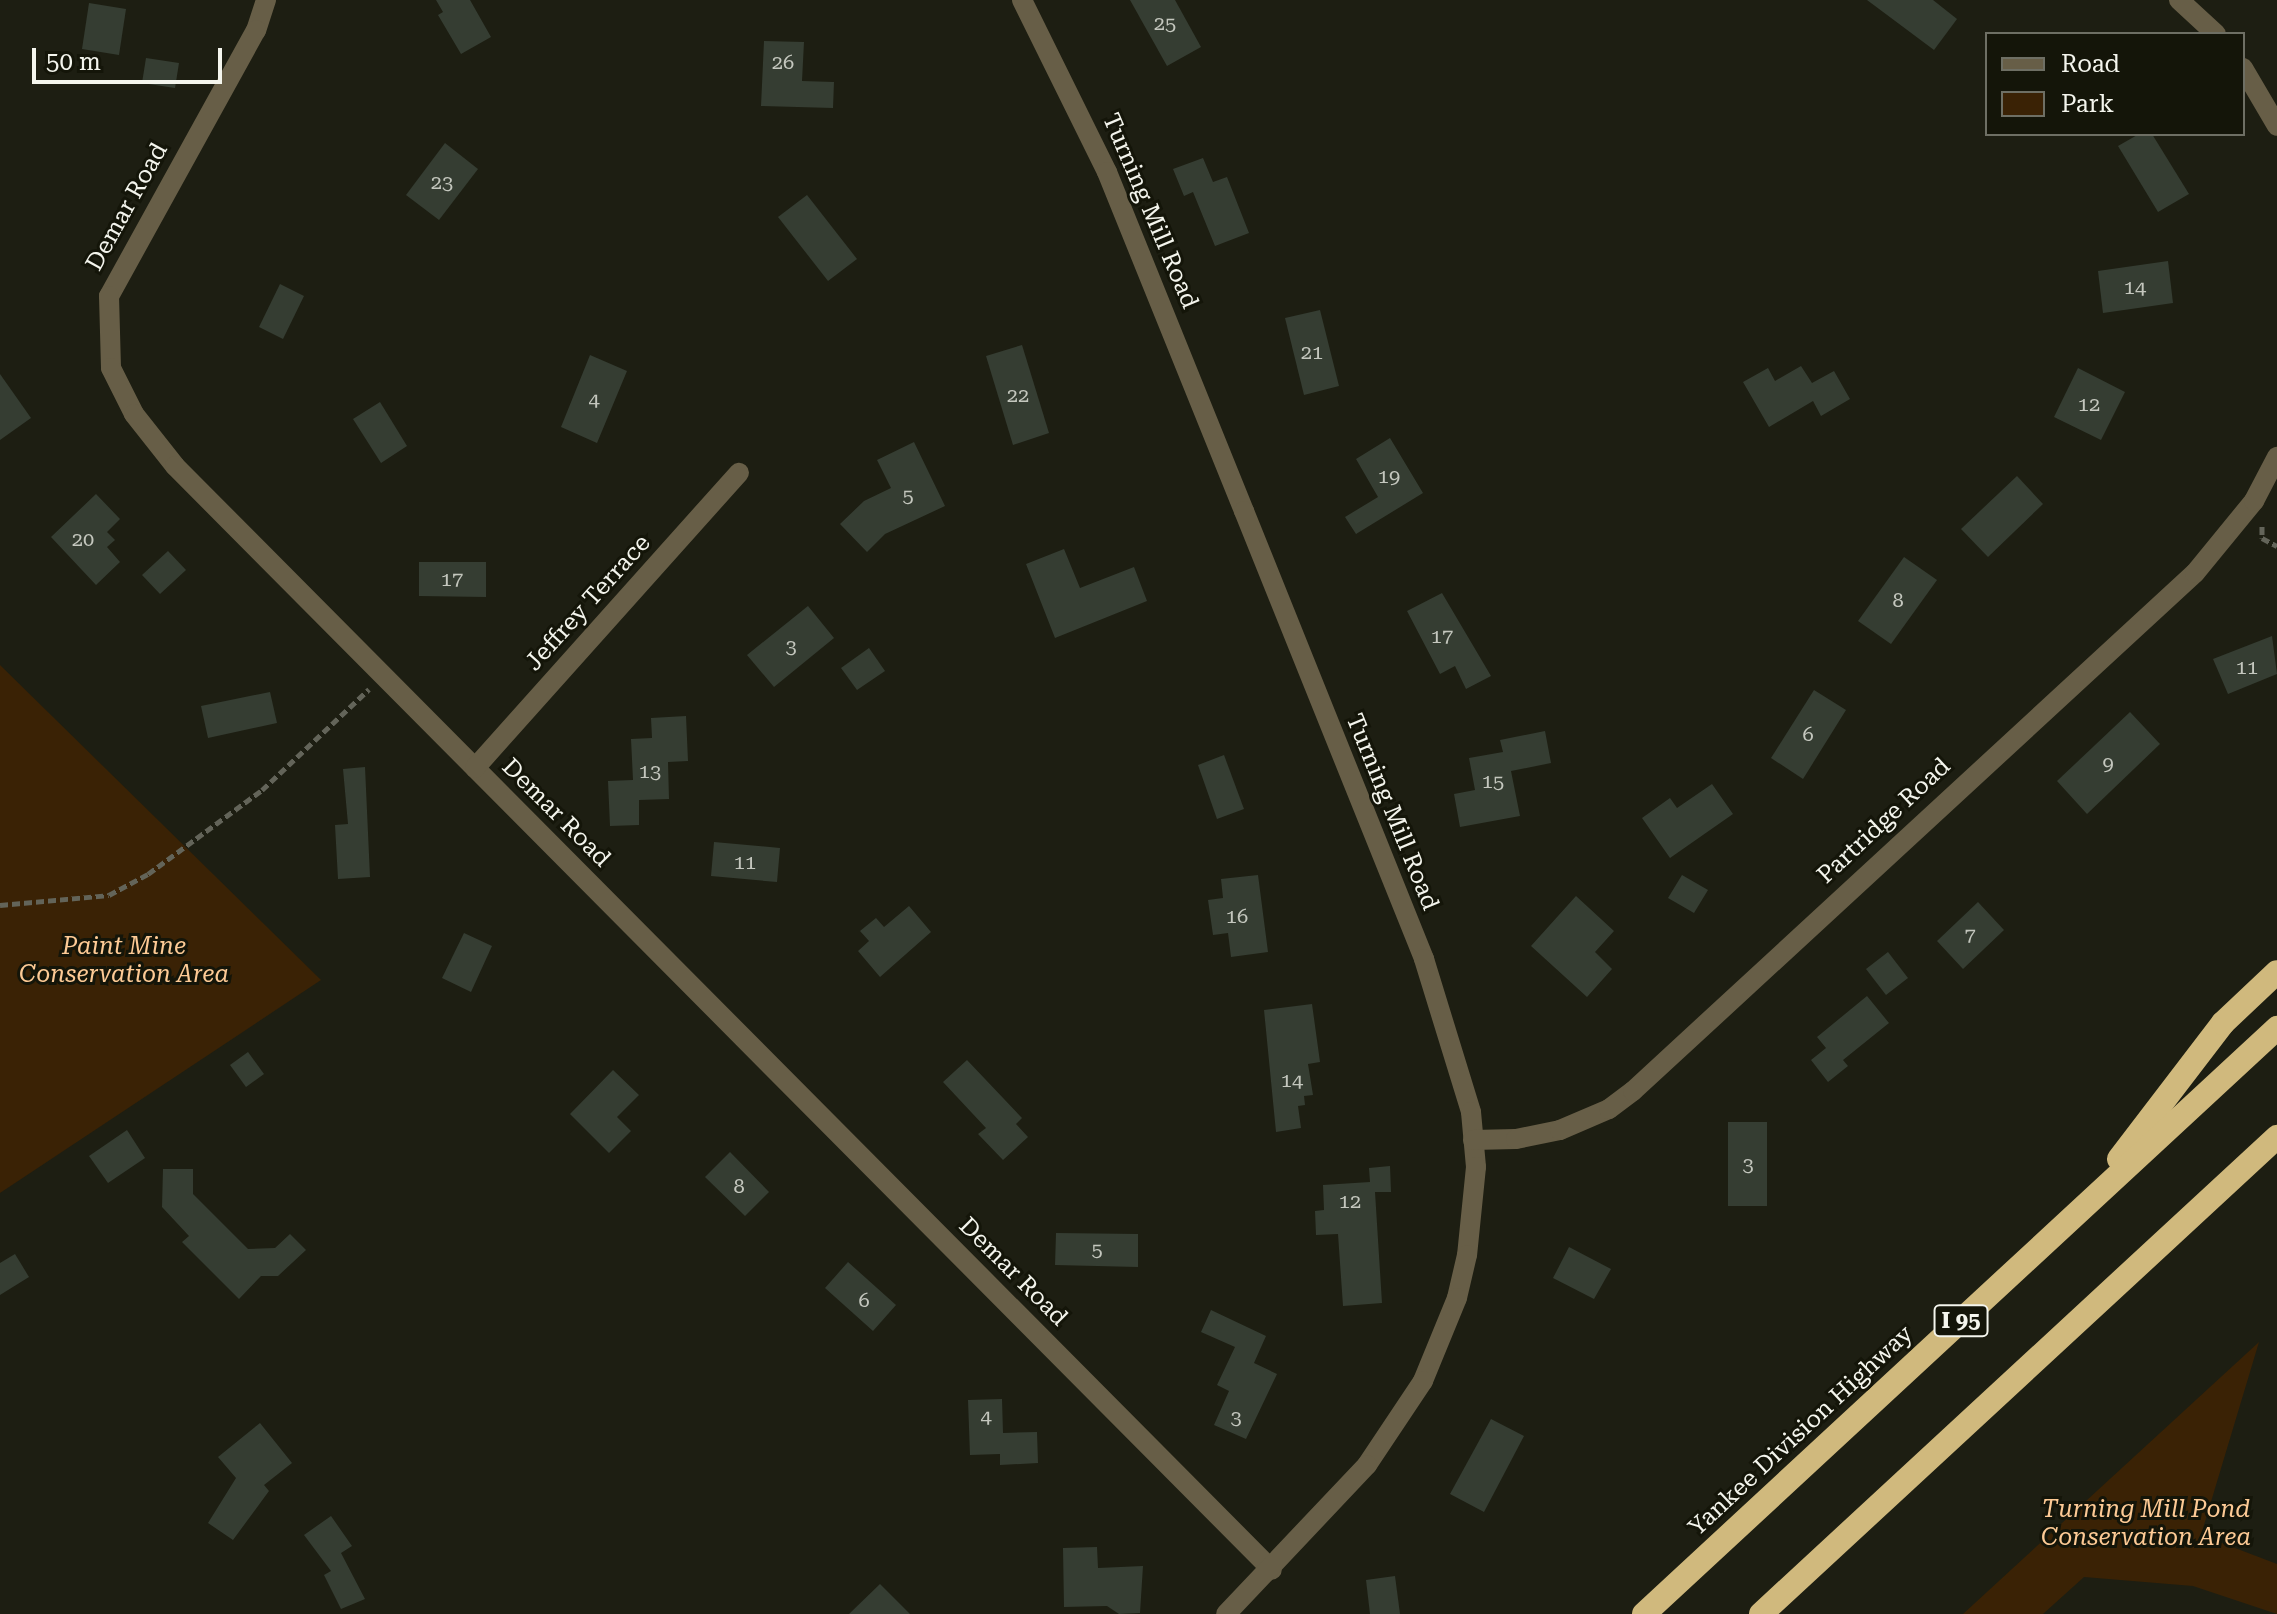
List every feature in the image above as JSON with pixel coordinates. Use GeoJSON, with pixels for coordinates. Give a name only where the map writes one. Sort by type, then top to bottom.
{"type":"FeatureCollection","features":[{"type":"Feature","properties":{"kind":"highway"},"geometry":{"type":"LineString","coordinates":[[2079,1211],[2223,1023],[2277,972]]}},
{"type":"Feature","properties":{"kind":"highway","name":"Yankee Division Highway"},"geometry":{"type":"LineString","coordinates":[[1644,1614],[2277,1028]]}},
{"type":"Feature","properties":{"kind":"highway"},"geometry":{"type":"LineString","coordinates":[[1761,1614],[2277,1137]]}},
{"type":"Feature","properties":{"kind":"street","name":"Demar Road"},"geometry":{"type":"LineString","coordinates":[[266,0],[256,30],[114,278],[106,317],[108,355],[122,393],[152,439],[1272,1570]]}},
{"type":"Feature","properties":{"kind":"street","name":"Turning Mill Road"},"geometry":{"type":"LineString","coordinates":[[1022,0],[1107,172],[1424,959],[1471,1112],[1473,1140],[1469,1240],[1441,1343],[1404,1413],[1367,1465],[1272,1570],[1226,1614]]}},
{"type":"Feature","properties":{"kind":"street"},"geometry":{"type":"LineString","coordinates":[[2179,0],[2214,32]]}},
{"type":"Feature","properties":{"kind":"street"},"geometry":{"type":"LineString","coordinates":[[2245,71],[2277,126]]}},
{"type":"Feature","properties":{"kind":"street","name":"Partridge Road"},"geometry":{"type":"LineString","coordinates":[[1473,1140],[1516,1139],[1560,1130],[1609,1109],[1633,1091],[2195,573],[2254,501],[2277,457]]}},
{"type":"Feature","properties":{"kind":"street","name":"Jeffrey Terrace"},"geometry":{"type":"LineString","coordinates":[[475,768],[739,473]]}},
{"type":"Feature","properties":{"kind":"path"},"geometry":{"type":"LineString","coordinates":[[2266,514],[2262,538],[2277,546]]}},
{"type":"Feature","properties":{"kind":"path"},"geometry":{"type":"LineString","coordinates":[[0,905],[109,895],[148,874],[262,790],[383,675]]}},
{"type":"Feature","properties":{"kind":"green space","name":"Paint Mine Conservation Area"},"geometry":{"type":"Polygon","coordinates":[[[0,665],[321,980],[0,1193],[0,665]]]}},
{"type":"Feature","properties":{"kind":"green space","name":"Turning Mill Pond Conservation Area"},"geometry":{"type":"Polygon","coordinates":[[[2259,1342],[2201,1535],[2277,1564],[2277,1614],[2193,1586],[2084,1577],[2043,1614],[1963,1614],[2259,1342]]]}},
{"type":"Feature","properties":{"kind":"building"},"geometry":{"type":"Polygon","coordinates":[[[436,0],[470,0],[491,37],[461,54],[438,15],[443,12],[436,0]]]}},
{"type":"Feature","properties":{"kind":"building"},"geometry":{"type":"Polygon","coordinates":[[[1130,0],[1175,0],[1201,47],[1167,66],[1130,0]]]}},
{"type":"Feature","properties":{"kind":"building"},"geometry":{"type":"Polygon","coordinates":[[[1867,0],[1933,0],[1957,19],[1934,50],[1867,0]]]}},
{"type":"Feature","properties":{"kind":"building"},"geometry":{"type":"Polygon","coordinates":[[[89,3],[126,9],[119,55],[82,49],[89,3]]]}},
{"type":"Feature","properties":{"kind":"building"},"geometry":{"type":"Polygon","coordinates":[[[764,41],[804,42],[802,81],[834,82],[833,108],[761,106],[764,41]]]}},
{"type":"Feature","properties":{"kind":"building"},"geometry":{"type":"Polygon","coordinates":[[[146,58],[179,63],[175,88],[142,83],[146,58]]]}},
{"type":"Feature","properties":{"kind":"building"},"geometry":{"type":"Polygon","coordinates":[[[2136,136],[2153,136],[2189,194],[2158,212],[2118,146],[2136,136]]]}},
{"type":"Feature","properties":{"kind":"building"},"geometry":{"type":"Polygon","coordinates":[[[445,143],[478,169],[439,220],[406,195],[445,143]]]}},
{"type":"Feature","properties":{"kind":"building"},"geometry":{"type":"Polygon","coordinates":[[[1203,158],[1213,182],[1227,177],[1249,233],[1215,246],[1193,192],[1184,196],[1173,169],[1203,158]]]}},
{"type":"Feature","properties":{"kind":"building"},"geometry":{"type":"Polygon","coordinates":[[[807,195],[857,259],[828,281],[778,217],[807,195]]]}},
{"type":"Feature","properties":{"kind":"building"},"geometry":{"type":"Polygon","coordinates":[[[2168,261],[2173,303],[2103,313],[2098,271],[2168,261]]]}},
{"type":"Feature","properties":{"kind":"building"},"geometry":{"type":"Polygon","coordinates":[[[280,284],[304,296],[283,339],[259,327],[280,284]]]}},
{"type":"Feature","properties":{"kind":"building"},"geometry":{"type":"Polygon","coordinates":[[[1320,310],[1339,386],[1304,395],[1285,318],[1320,310]]]}},
{"type":"Feature","properties":{"kind":"building"},"geometry":{"type":"Polygon","coordinates":[[[1022,345],[1049,433],[1013,445],[986,356],[1022,345]]]}},
{"type":"Feature","properties":{"kind":"building"},"geometry":{"type":"Polygon","coordinates":[[[590,355],[627,371],[597,443],[561,427],[590,355]]]}},
{"type":"Feature","properties":{"kind":"building"},"geometry":{"type":"Polygon","coordinates":[[[1801,366],[1812,383],[1834,371],[1850,399],[1821,416],[1813,401],[1769,427],[1743,382],[1768,368],[1775,381],[1801,366]]]}},
{"type":"Feature","properties":{"kind":"building"},"geometry":{"type":"Polygon","coordinates":[[[2078,368],[2125,392],[2101,440],[2054,417],[2078,368]]]}},
{"type":"Feature","properties":{"kind":"building"},"geometry":{"type":"Polygon","coordinates":[[[0,374],[31,418],[0,440],[0,374]]]}},
{"type":"Feature","properties":{"kind":"building"},"geometry":{"type":"Polygon","coordinates":[[[380,402],[407,446],[381,463],[353,419],[380,402]]]}},
{"type":"Feature","properties":{"kind":"building"},"geometry":{"type":"Polygon","coordinates":[[[1390,438],[1423,493],[1356,534],[1345,517],[1378,497],[1356,459],[1390,438]]]}},
{"type":"Feature","properties":{"kind":"building"},"geometry":{"type":"Polygon","coordinates":[[[914,442],[945,506],[885,534],[867,552],[840,524],[864,501],[891,488],[877,460],[914,442]]]}},
{"type":"Feature","properties":{"kind":"building"},"geometry":{"type":"Polygon","coordinates":[[[2017,476],[2043,504],[1988,557],[1961,529],[2017,476]]]}},
{"type":"Feature","properties":{"kind":"building"},"geometry":{"type":"Polygon","coordinates":[[[96,494],[120,519],[107,532],[115,540],[107,547],[120,562],[96,585],[51,537],[96,494]]]}},
{"type":"Feature","properties":{"kind":"building"},"geometry":{"type":"Polygon","coordinates":[[[1064,549],[1080,588],[1134,567],[1147,601],[1055,638],[1026,564],[1064,549]]]}},
{"type":"Feature","properties":{"kind":"building"},"geometry":{"type":"Polygon","coordinates":[[[168,551],[186,570],[160,594],[142,575],[168,551]]]}},
{"type":"Feature","properties":{"kind":"building"},"geometry":{"type":"Polygon","coordinates":[[[1904,557],[1937,580],[1891,644],[1858,621],[1904,557]]]}},
{"type":"Feature","properties":{"kind":"building"},"geometry":{"type":"Polygon","coordinates":[[[419,562],[486,562],[486,597],[419,596],[419,562]]]}},
{"type":"Feature","properties":{"kind":"building"},"geometry":{"type":"Polygon","coordinates":[[[1442,593],[1491,676],[1466,689],[1455,666],[1440,674],[1407,611],[1442,593]]]}},
{"type":"Feature","properties":{"kind":"building"},"geometry":{"type":"Polygon","coordinates":[[[808,606],[834,638],[774,687],[747,655],[808,606]]]}},
{"type":"Feature","properties":{"kind":"building"},"geometry":{"type":"Polygon","coordinates":[[[2272,636],[2277,674],[2228,694],[2213,659],[2272,636]]]}},
{"type":"Feature","properties":{"kind":"building"},"geometry":{"type":"Polygon","coordinates":[[[869,648],[885,671],[857,690],[841,668],[869,648]]]}},
{"type":"Feature","properties":{"kind":"building"},"geometry":{"type":"Polygon","coordinates":[[[1814,690],[1846,710],[1803,779],[1771,758],[1814,690]]]}},
{"type":"Feature","properties":{"kind":"building"},"geometry":{"type":"Polygon","coordinates":[[[270,692],[277,723],[208,738],[201,706],[270,692]]]}},
{"type":"Feature","properties":{"kind":"building"},"geometry":{"type":"Polygon","coordinates":[[[2130,712],[2160,744],[2087,814],[2057,781],[2130,712]]]}},
{"type":"Feature","properties":{"kind":"building"},"geometry":{"type":"Polygon","coordinates":[[[686,716],[688,761],[668,762],[669,799],[639,800],[639,825],[610,826],[608,781],[633,780],[631,739],[652,738],[651,718],[686,716]]]}},
{"type":"Feature","properties":{"kind":"building"},"geometry":{"type":"Polygon","coordinates":[[[1545,731],[1551,763],[1511,771],[1520,816],[1460,827],[1454,794],[1475,790],[1469,758],[1503,752],[1500,740],[1545,731]]]}},
{"type":"Feature","properties":{"kind":"building"},"geometry":{"type":"Polygon","coordinates":[[[1224,755],[1244,809],[1217,819],[1198,765],[1224,755]]]}},
{"type":"Feature","properties":{"kind":"building"},"geometry":{"type":"Polygon","coordinates":[[[365,767],[370,877],[338,879],[335,825],[348,824],[343,769],[365,767]]]}},
{"type":"Feature","properties":{"kind":"building"},"geometry":{"type":"Polygon","coordinates":[[[1712,784],[1733,814],[1670,858],[1642,818],[1670,798],[1677,808],[1712,784]]]}},
{"type":"Feature","properties":{"kind":"building"},"geometry":{"type":"Polygon","coordinates":[[[714,842],[780,848],[777,882],[711,876],[714,842]]]}},
{"type":"Feature","properties":{"kind":"building"},"geometry":{"type":"Polygon","coordinates":[[[1258,875],[1268,952],[1231,957],[1228,933],[1213,935],[1208,900],[1223,898],[1221,879],[1258,875]]]}},
{"type":"Feature","properties":{"kind":"building"},"geometry":{"type":"Polygon","coordinates":[[[1682,875],[1708,890],[1694,913],[1668,898],[1682,875]]]}},
{"type":"Feature","properties":{"kind":"building"},"geometry":{"type":"Polygon","coordinates":[[[1576,896],[1614,931],[1595,952],[1612,969],[1587,997],[1531,946],[1576,896]]]}},
{"type":"Feature","properties":{"kind":"building"},"geometry":{"type":"Polygon","coordinates":[[[1978,902],[2004,930],[1963,969],[1937,941],[1978,902]]]}},
{"type":"Feature","properties":{"kind":"building"},"geometry":{"type":"Polygon","coordinates":[[[909,906],[931,932],[880,977],[858,951],[869,941],[860,931],[876,918],[884,927],[909,906]]]}},
{"type":"Feature","properties":{"kind":"building"},"geometry":{"type":"Polygon","coordinates":[[[464,933],[492,946],[471,992],[442,978],[464,933]]]}},
{"type":"Feature","properties":{"kind":"building"},"geometry":{"type":"Polygon","coordinates":[[[1888,952],[1908,978],[1886,995],[1866,969],[1888,952]]]}},
{"type":"Feature","properties":{"kind":"building"},"geometry":{"type":"Polygon","coordinates":[[[1867,996],[1889,1023],[1843,1060],[1848,1066],[1828,1082],[1811,1060],[1826,1048],[1817,1037],[1867,996]]]}},
{"type":"Feature","properties":{"kind":"building"},"geometry":{"type":"Polygon","coordinates":[[[1312,1004],[1320,1062],[1308,1064],[1313,1095],[1304,1096],[1305,1105],[1298,1106],[1301,1128],[1276,1132],[1264,1010],[1312,1004]]]}},
{"type":"Feature","properties":{"kind":"building"},"geometry":{"type":"Polygon","coordinates":[[[248,1052],[264,1074],[246,1087],[230,1065],[248,1052]]]}},
{"type":"Feature","properties":{"kind":"building"},"geometry":{"type":"Polygon","coordinates":[[[967,1060],[1022,1118],[1016,1124],[1028,1137],[1003,1160],[978,1134],[986,1128],[943,1082],[967,1060]]]}},
{"type":"Feature","properties":{"kind":"building"},"geometry":{"type":"Polygon","coordinates":[[[613,1070],[639,1095],[617,1117],[631,1131],[609,1153],[570,1114],[613,1070]]]}},
{"type":"Feature","properties":{"kind":"building"},"geometry":{"type":"Polygon","coordinates":[[[1728,1122],[1767,1122],[1767,1206],[1728,1206],[1728,1122]]]}},
{"type":"Feature","properties":{"kind":"building"},"geometry":{"type":"Polygon","coordinates":[[[127,1130],[145,1158],[108,1183],[89,1156],[127,1130]]]}},
{"type":"Feature","properties":{"kind":"building"},"geometry":{"type":"Polygon","coordinates":[[[730,1152],[769,1192],[745,1216],[705,1177],[730,1152]]]}},
{"type":"Feature","properties":{"kind":"building"},"geometry":{"type":"Polygon","coordinates":[[[1390,1166],[1391,1192],[1375,1192],[1382,1303],[1343,1306],[1338,1234],[1316,1235],[1315,1211],[1324,1210],[1323,1185],[1370,1182],[1369,1168],[1390,1166]]]}},
{"type":"Feature","properties":{"kind":"building"},"geometry":{"type":"Polygon","coordinates":[[[163,1169],[193,1169],[193,1194],[248,1249],[275,1248],[290,1234],[306,1250],[278,1276],[261,1276],[239,1299],[182,1242],[189,1236],[162,1207],[163,1169]]]}},
{"type":"Feature","properties":{"kind":"building"},"geometry":{"type":"Polygon","coordinates":[[[1056,1233],[1138,1234],[1138,1267],[1055,1265],[1056,1233]]]}},
{"type":"Feature","properties":{"kind":"building"},"geometry":{"type":"Polygon","coordinates":[[[1569,1247],[1611,1269],[1594,1299],[1553,1278],[1569,1247]]]}},
{"type":"Feature","properties":{"kind":"building"},"geometry":{"type":"Polygon","coordinates":[[[15,1254],[29,1277],[0,1295],[0,1263],[15,1254]]]}},
{"type":"Feature","properties":{"kind":"building"},"geometry":{"type":"Polygon","coordinates":[[[848,1262],[896,1305],[873,1331],[825,1288],[848,1262]]]}},
{"type":"Feature","properties":{"kind":"building"},"geometry":{"type":"Polygon","coordinates":[[[1211,1310],[1266,1336],[1254,1363],[1277,1374],[1246,1439],[1214,1425],[1229,1391],[1217,1385],[1235,1347],[1201,1332],[1211,1310]]]}},
{"type":"Feature","properties":{"kind":"building"},"geometry":{"type":"Polygon","coordinates":[[[1002,1399],[1003,1433],[1037,1432],[1038,1463],[1000,1465],[1000,1454],[970,1455],[968,1400],[1002,1399]]]}},
{"type":"Feature","properties":{"kind":"building"},"geometry":{"type":"Polygon","coordinates":[[[1491,1419],[1524,1436],[1484,1512],[1450,1494],[1491,1419]]]}},
{"type":"Feature","properties":{"kind":"building"},"geometry":{"type":"Polygon","coordinates":[[[260,1423],[292,1463],[264,1485],[269,1491],[233,1540],[208,1523],[236,1478],[218,1457],[260,1423]]]}},
{"type":"Feature","properties":{"kind":"building"},"geometry":{"type":"Polygon","coordinates":[[[331,1516],[352,1546],[341,1553],[365,1599],[341,1609],[324,1575],[331,1571],[304,1535],[331,1516]]]}},
{"type":"Feature","properties":{"kind":"building"},"geometry":{"type":"Polygon","coordinates":[[[1097,1547],[1098,1568],[1143,1566],[1140,1613],[1119,1614],[1107,1606],[1064,1607],[1063,1548],[1097,1547]]]}},
{"type":"Feature","properties":{"kind":"building"},"geometry":{"type":"Polygon","coordinates":[[[1395,1576],[1400,1614],[1370,1614],[1366,1580],[1395,1576]]]}},
{"type":"Feature","properties":{"kind":"building"},"geometry":{"type":"Polygon","coordinates":[[[880,1584],[910,1614],[849,1614],[880,1584]]]}}]}
